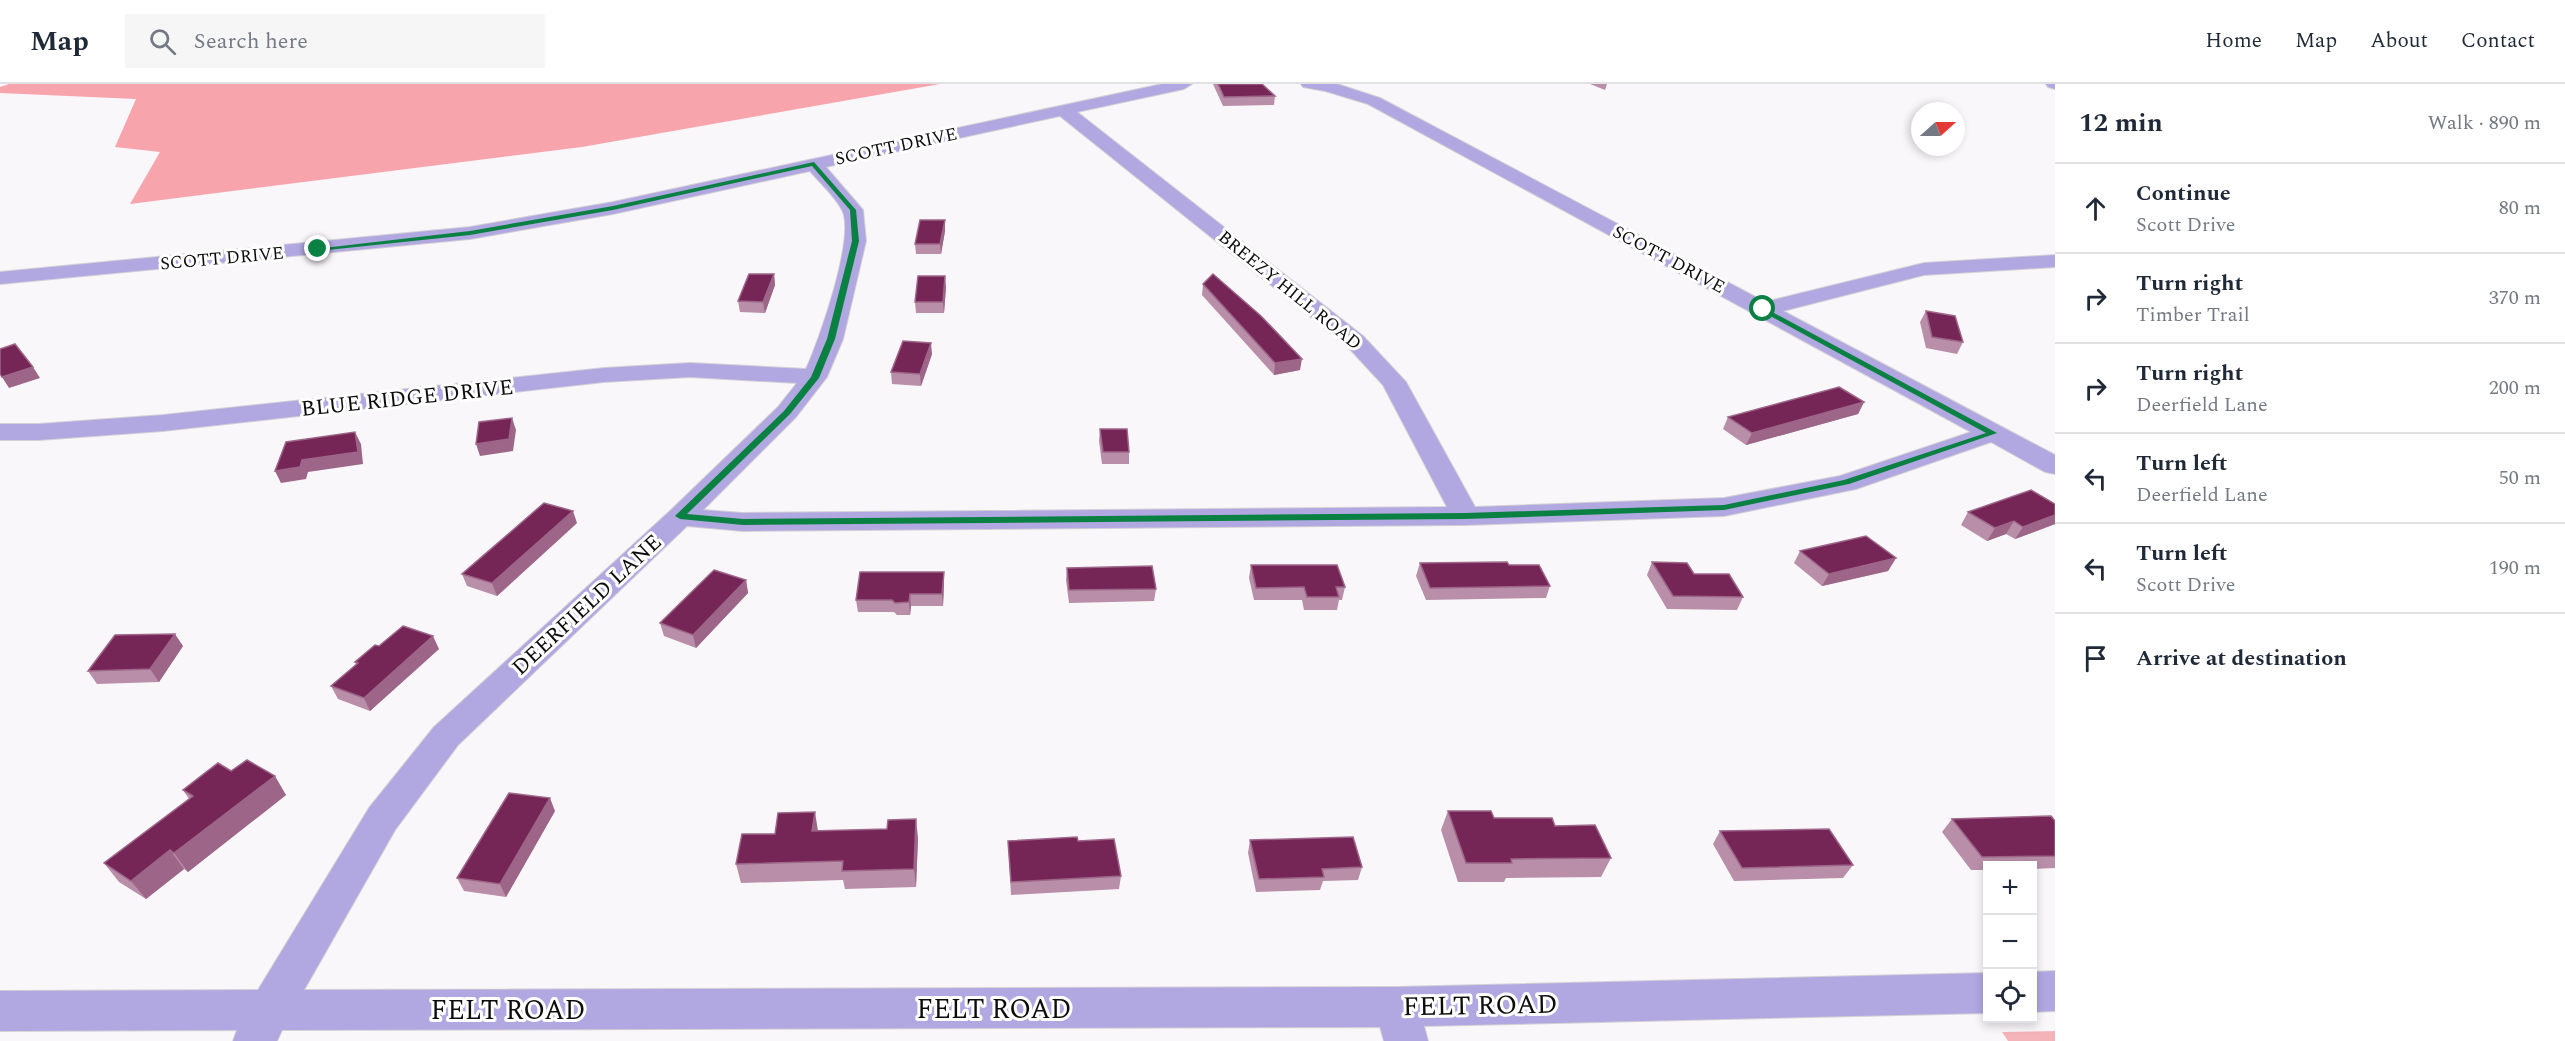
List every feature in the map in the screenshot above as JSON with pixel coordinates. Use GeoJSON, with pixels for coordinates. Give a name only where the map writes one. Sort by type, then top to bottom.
{"type":"FeatureCollection","features":[{"type":"Feature","properties":{"kind":"street","name":"SCOTT DRIVE"},"geometry":{"type":"LineString","coordinates":[[0,278],[470,233],[613,208],[1184,84]]}},
{"type":"Feature","properties":{"kind":"street","name":"SCOTT DRIVE"},"geometry":{"type":"LineString","coordinates":[[1309,84],[1327,86],[1374,101],[2055,466]]}},
{"type":"Feature","properties":{"kind":"street","name":"BREEZY HILL ROAD"},"geometry":{"type":"LineString","coordinates":[[1062,109],[1355,341],[1394,382],[1465,516]]}},
{"type":"Feature","properties":{"kind":"street","name":"DEERFIELD LANE"},"geometry":{"type":"LineString","coordinates":[[262,1026],[382,819],[446,736],[680,516],[787,412],[815,378],[831,339],[856,241],[853,210],[814,164]]}},
{"type":"Feature","properties":{"kind":"street"},"geometry":{"type":"LineString","coordinates":[[1763,309],[1924,269],[2055,261]]}},
{"type":"Feature","properties":{"kind":"street"},"geometry":{"type":"LineString","coordinates":[[0,296],[29,276]]}},
{"type":"Feature","properties":{"kind":"street","name":"BLUE RIDGE DRIVE"},"geometry":{"type":"LineString","coordinates":[[0,432],[39,432],[164,423],[604,375],[690,370],[815,378]]}},
{"type":"Feature","properties":{"kind":"street"},"geometry":{"type":"LineString","coordinates":[[680,516],[743,522],[1465,516],[1724,507],[1846,483],[1993,433]]}},
{"type":"Feature","properties":{"kind":"street"},"geometry":{"type":"LineString","coordinates":[[2037,992],[2055,991]]}},
{"type":"Feature","properties":{"kind":"street","name":"FELT ROAD"},"geometry":{"type":"LineString","coordinates":[[0,1011],[262,1026],[1401,1024],[1983,993]]}},
{"type":"Feature","properties":{"kind":"shaded area"},"geometry":{"type":"Polygon","coordinates":[[[9,84],[940,84],[582,147],[130,204],[160,152],[115,147],[136,99],[0,93],[0,87],[9,84]]]}},
{"type":"Feature","properties":{"kind":"shaded area"},"geometry":{"type":"Polygon","coordinates":[[[2055,1031],[2055,1041],[2008,1041],[2002,1032],[2055,1031]]]}},
{"type":"Feature","properties":{"kind":"building"},"geometry":{"type":"Polygon","coordinates":[[[1218,84],[1262,84],[1275,96],[1224,97],[1218,84]]]}},
{"type":"Feature","properties":{"kind":"building"},"geometry":{"type":"Polygon","coordinates":[[[920,220],[945,220],[940,244],[915,244],[920,220]]]}},
{"type":"Feature","properties":{"kind":"building"},"geometry":{"type":"Polygon","coordinates":[[[749,274],[774,274],[763,302],[738,301],[749,274]]]}},
{"type":"Feature","properties":{"kind":"building"},"geometry":{"type":"Polygon","coordinates":[[[1213,274],[1261,316],[1302,359],[1275,363],[1203,284],[1213,274]]]}},
{"type":"Feature","properties":{"kind":"building"},"geometry":{"type":"Polygon","coordinates":[[[918,276],[945,276],[943,302],[915,302],[918,276]]]}},
{"type":"Feature","properties":{"kind":"building"},"geometry":{"type":"Polygon","coordinates":[[[1926,311],[1955,316],[1963,342],[1932,337],[1926,311]]]}},
{"type":"Feature","properties":{"kind":"building"},"geometry":{"type":"Polygon","coordinates":[[[903,341],[931,343],[920,374],[891,372],[903,341]]]}},
{"type":"Feature","properties":{"kind":"building"},"geometry":{"type":"Polygon","coordinates":[[[15,344],[33,367],[2,377],[0,349],[15,344]]]}},
{"type":"Feature","properties":{"kind":"building"},"geometry":{"type":"Polygon","coordinates":[[[1839,387],[1864,402],[1752,433],[1728,417],[1839,387]]]}},
{"type":"Feature","properties":{"kind":"building"},"geometry":{"type":"Polygon","coordinates":[[[512,418],[509,439],[476,444],[479,422],[512,418]]]}},
{"type":"Feature","properties":{"kind":"building"},"geometry":{"type":"Polygon","coordinates":[[[1100,429],[1127,429],[1129,452],[1103,452],[1100,429]]]}},
{"type":"Feature","properties":{"kind":"building"},"geometry":{"type":"Polygon","coordinates":[[[355,432],[358,452],[302,460],[300,467],[275,471],[286,442],[355,432]]]}},
{"type":"Feature","properties":{"kind":"building"},"geometry":{"type":"Polygon","coordinates":[[[2031,490],[2055,504],[2055,515],[2023,527],[2014,521],[1995,528],[1968,512],[2031,490]]]}},
{"type":"Feature","properties":{"kind":"building"},"geometry":{"type":"Polygon","coordinates":[[[544,503],[573,511],[492,583],[462,574],[544,503]]]}},
{"type":"Feature","properties":{"kind":"building"},"geometry":{"type":"Polygon","coordinates":[[[1866,536],[1896,558],[1829,574],[1800,551],[1866,536]]]}},
{"type":"Feature","properties":{"kind":"building"},"geometry":{"type":"Polygon","coordinates":[[[1507,562],[1509,565],[1539,565],[1550,586],[1430,588],[1420,563],[1507,562]]]}},
{"type":"Feature","properties":{"kind":"building"},"geometry":{"type":"Polygon","coordinates":[[[1652,562],[1687,563],[1694,574],[1729,574],[1743,597],[1673,596],[1652,562]]]}},
{"type":"Feature","properties":{"kind":"building"},"geometry":{"type":"Polygon","coordinates":[[[1251,565],[1337,565],[1345,587],[1336,587],[1339,597],[1307,597],[1304,587],[1256,588],[1251,565]]]}},
{"type":"Feature","properties":{"kind":"building"},"geometry":{"type":"Polygon","coordinates":[[[1152,566],[1156,589],[1069,590],[1067,568],[1152,566]]]}},
{"type":"Feature","properties":{"kind":"building"},"geometry":{"type":"Polygon","coordinates":[[[714,570],[746,580],[693,635],[660,623],[714,570]]]}},
{"type":"Feature","properties":{"kind":"building"},"geometry":{"type":"Polygon","coordinates":[[[860,572],[944,572],[942,594],[910,594],[909,602],[895,603],[892,600],[856,600],[860,572]]]}},
{"type":"Feature","properties":{"kind":"building"},"geometry":{"type":"Polygon","coordinates":[[[403,626],[433,636],[364,698],[331,686],[375,645],[379,646],[403,626]]]}},
{"type":"Feature","properties":{"kind":"building"},"geometry":{"type":"Polygon","coordinates":[[[175,634],[150,669],[88,671],[115,635],[175,634]]]}},
{"type":"Feature","properties":{"kind":"building"},"geometry":{"type":"Polygon","coordinates":[[[247,760],[275,776],[174,853],[170,850],[131,881],[104,863],[193,796],[183,790],[218,763],[231,771],[247,760]]]}},
{"type":"Feature","properties":{"kind":"building"},"geometry":{"type":"Polygon","coordinates":[[[509,793],[550,798],[500,884],[457,878],[509,793]]]}},
{"type":"Feature","properties":{"kind":"building"},"geometry":{"type":"Polygon","coordinates":[[[1448,811],[1491,811],[1494,818],[1552,818],[1555,826],[1595,825],[1611,858],[1511,859],[1512,863],[1466,863],[1448,811]]]}},
{"type":"Feature","properties":{"kind":"building"},"geometry":{"type":"Polygon","coordinates":[[[815,812],[812,831],[887,829],[888,820],[916,819],[914,869],[842,871],[843,861],[736,864],[742,834],[775,834],[778,813],[815,812]]]}},
{"type":"Feature","properties":{"kind":"building"},"geometry":{"type":"Polygon","coordinates":[[[2051,816],[2055,821],[2055,856],[1982,857],[1952,819],[2051,816]]]}},
{"type":"Feature","properties":{"kind":"building"},"geometry":{"type":"Polygon","coordinates":[[[1829,829],[1853,865],[1742,868],[1720,831],[1829,829]]]}},
{"type":"Feature","properties":{"kind":"building"},"geometry":{"type":"Polygon","coordinates":[[[1077,837],[1078,841],[1114,839],[1121,876],[1011,882],[1008,841],[1077,837]]]}},
{"type":"Feature","properties":{"kind":"building"},"geometry":{"type":"Polygon","coordinates":[[[1353,837],[1362,867],[1322,869],[1324,877],[1259,879],[1250,840],[1353,837]]]}},
{"type":"Feature","properties":{"kind":"route"},"geometry":{"type":"LineString","coordinates":[[318,249],[470,233],[613,208],[814,164],[853,210],[856,241],[831,339],[815,378],[787,412],[680,516],[743,522],[1465,516],[1724,507],[1846,483],[1993,433],[1763,309]]}}]}
